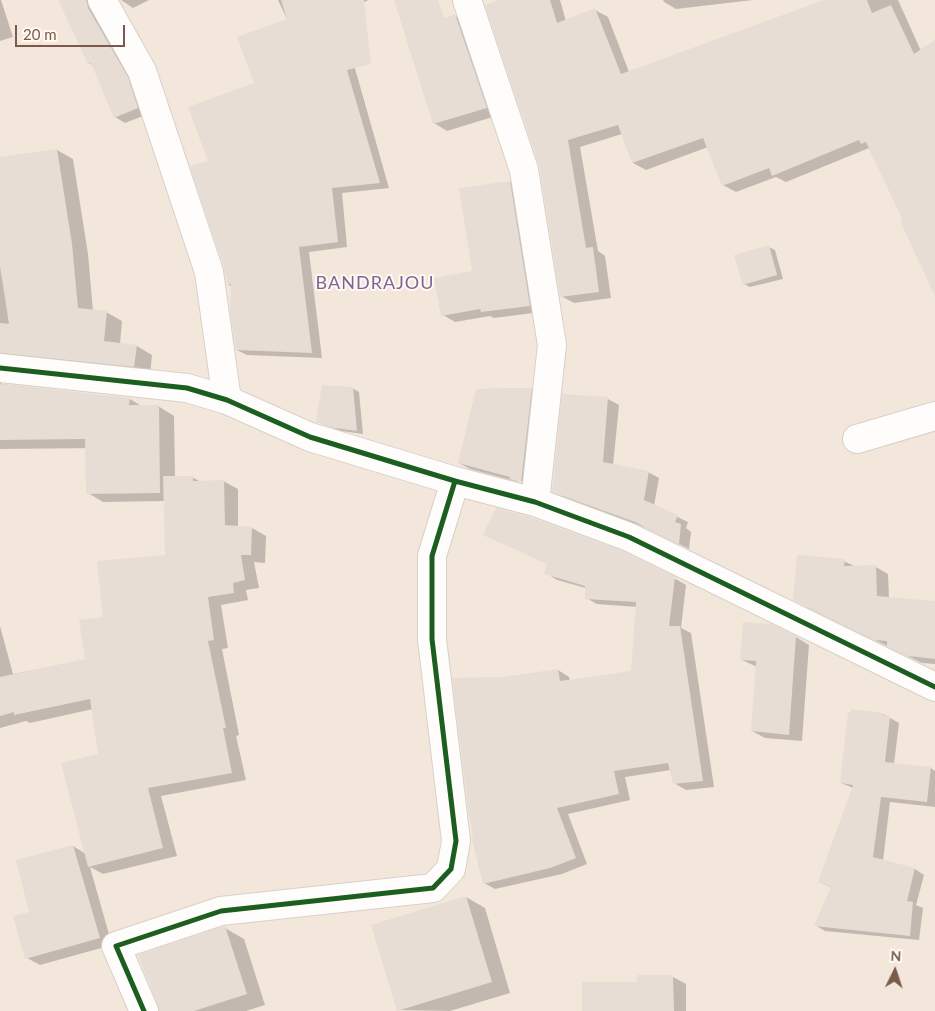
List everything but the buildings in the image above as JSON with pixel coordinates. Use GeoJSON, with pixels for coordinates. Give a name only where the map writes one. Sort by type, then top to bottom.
{"type":"FeatureCollection","features":[{"type":"Feature","properties":{"kind":"street"},"geometry":{"type":"LineString","coordinates":[[102,0],[142,71],[209,272],[227,400]]}},
{"type":"Feature","properties":{"kind":"street"},"geometry":{"type":"LineString","coordinates":[[466,0],[524,170],[552,345],[535,502]]}},
{"type":"Feature","properties":{"kind":"street"},"geometry":{"type":"LineString","coordinates":[[0,368],[188,388],[227,400],[310,437],[454,481],[535,502],[629,537],[935,687]]}},
{"type":"Feature","properties":{"kind":"street"},"geometry":{"type":"LineString","coordinates":[[857,439],[935,416]]}},
{"type":"Feature","properties":{"kind":"street"},"geometry":{"type":"LineString","coordinates":[[144,1011],[116,946],[221,911],[433,888],[451,869],[456,841],[432,639],[432,556],[454,481]]}},
{"type":"Feature","properties":{"kind":"shaded area"},"geometry":{"type":"Polygon","coordinates":[[[0,0],[935,0],[935,1011],[0,1011],[0,0]]]}},
{"type":"Feature","properties":{"kind":"cycle path"},"geometry":{"type":"LineString","coordinates":[[0,368],[187,388],[227,400],[310,437],[455,481],[535,502],[629,537],[935,687]]}},
{"type":"Feature","properties":{"kind":"cycle path"},"geometry":{"type":"LineString","coordinates":[[144,1011],[116,946],[221,911],[433,888],[451,869],[456,841],[432,639],[432,556],[455,481]]}},
{"type":"Feature","properties":{"kind":"district","name":"BANDRAJOU"},"geometry":{"type":"Point","coordinates":[375,283]}}]}
